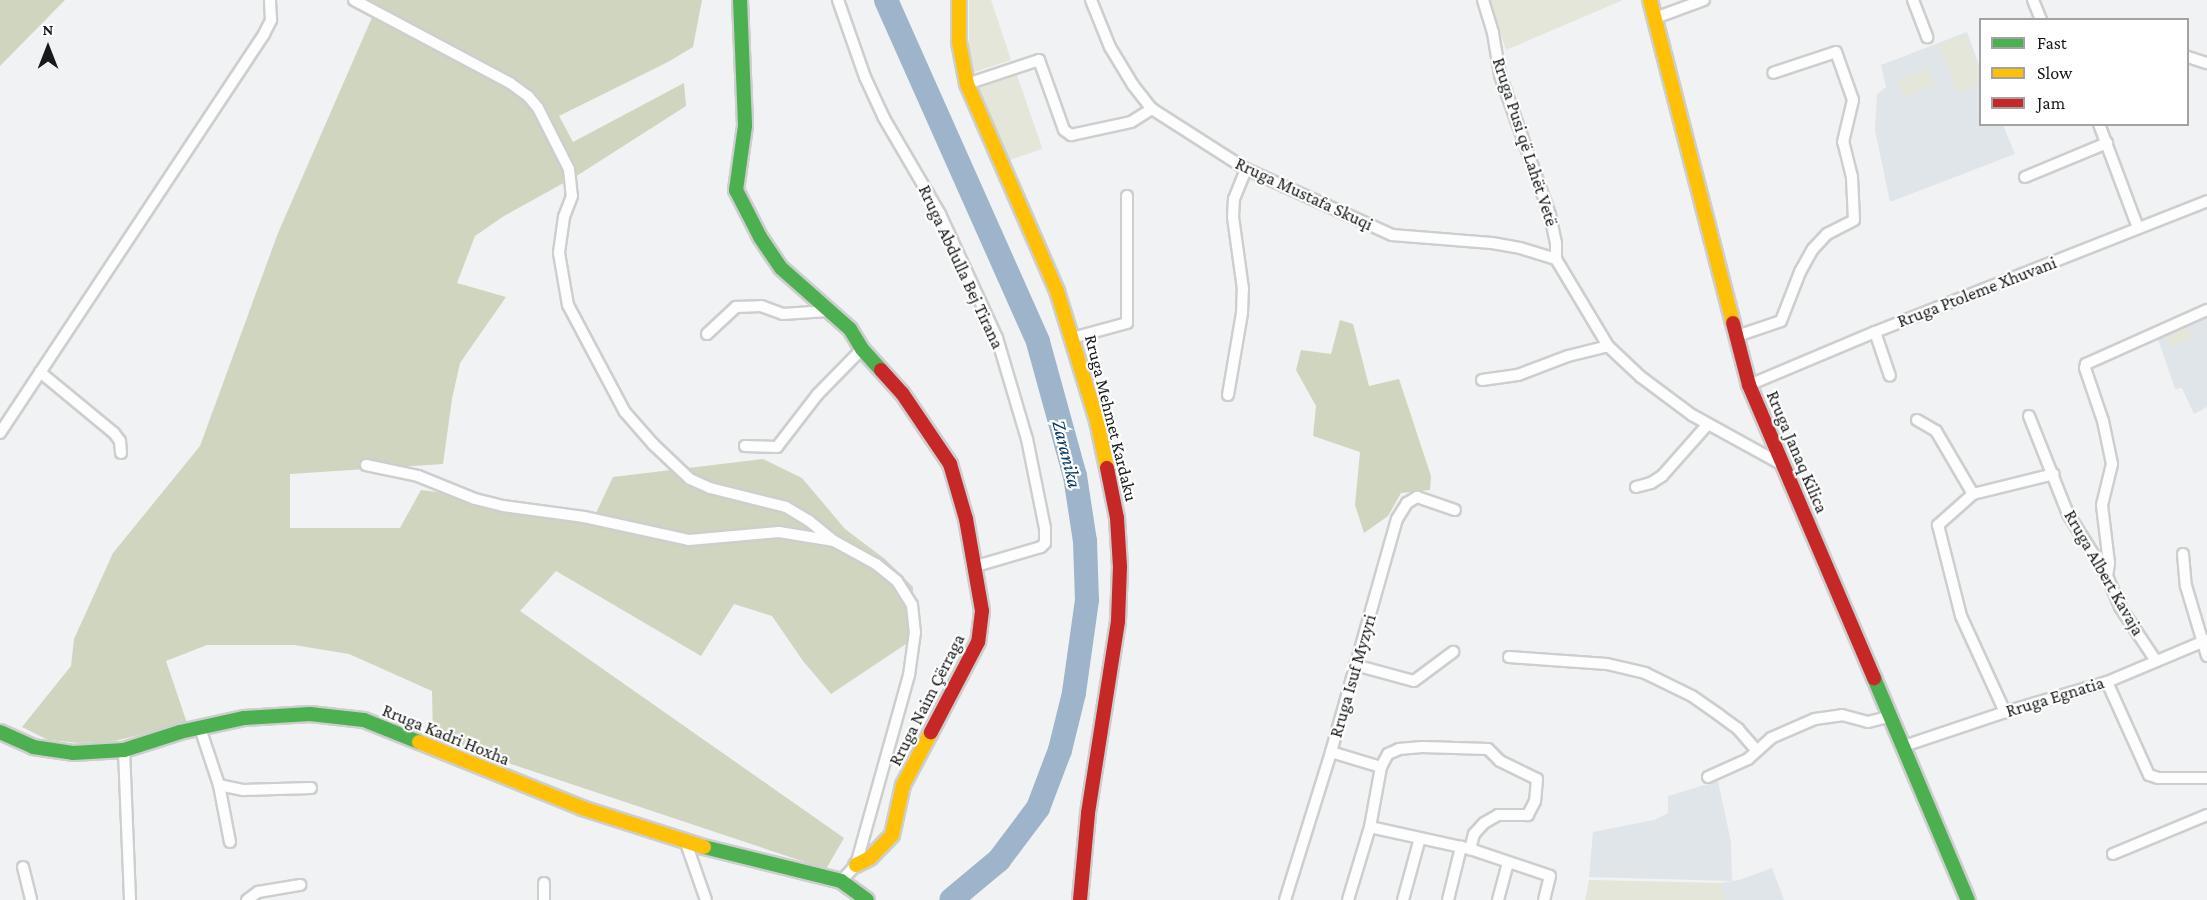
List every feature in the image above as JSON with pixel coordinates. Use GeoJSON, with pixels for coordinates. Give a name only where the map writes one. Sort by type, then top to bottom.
{"type":"FeatureCollection","features":[{"type":"Feature","properties":{"kind":"street"},"geometry":{"type":"LineString","coordinates":[[0,433],[264,34],[271,20],[270,0]]}},
{"type":"Feature","properties":{"kind":"street"},"geometry":{"type":"LineString","coordinates":[[354,0],[510,83],[528,96],[538,108],[571,176],[572,196],[559,240],[560,271],[568,305],[625,412],[653,444],[690,479],[710,488],[786,507],[808,520],[834,541],[876,564],[897,581],[912,605],[915,632],[909,675],[856,865],[841,881]]}},
{"type":"Feature","properties":{"kind":"street","name":"Rruga Naim Çërraga"},"geometry":{"type":"LineString","coordinates":[[740,0],[745,126],[736,190],[760,237],[781,268],[827,312],[850,329],[862,349],[903,393],[950,464],[966,519],[982,611],[982,626],[978,642],[903,785],[892,835],[886,844],[870,858],[856,865]]}},
{"type":"Feature","properties":{"kind":"street","name":"Rruga Abdulla Bej Tirana"},"geometry":{"type":"LineString","coordinates":[[838,0],[865,77],[884,118],[940,214],[997,338],[1027,439],[1045,528],[1045,543],[1041,547],[974,567]]}},
{"type":"Feature","properties":{"kind":"street","name":"Rruga Mehmet Kardaku"},"geometry":{"type":"LineString","coordinates":[[959,0],[959,42],[967,84],[1057,291],[1110,476],[1117,518],[1120,567],[1110,683],[1088,813],[1080,900]]}},
{"type":"Feature","properties":{"kind":"street","name":"Rruga Mustafa Skuqi"},"geometry":{"type":"LineString","coordinates":[[1091,0],[1110,47],[1133,85],[1152,109],[1246,169],[1392,235],[1502,245],[1556,259]]}},
{"type":"Feature","properties":{"kind":"street","name":"Rruga Pusi që Lahët Vetë"},"geometry":{"type":"LineString","coordinates":[[1483,0],[1493,33],[1500,75],[1548,206],[1556,243],[1556,259],[1608,346],[1641,377],[1708,424],[1784,465]]}},
{"type":"Feature","properties":{"kind":"street","name":"Rruga Janaq Kilica"},"geometry":{"type":"LineString","coordinates":[[1650,0],[1749,386],[1888,717],[1968,900]]}},
{"type":"Feature","properties":{"kind":"street"},"geometry":{"type":"LineString","coordinates":[[1655,18],[1704,0]]}},
{"type":"Feature","properties":{"kind":"street"},"geometry":{"type":"LineString","coordinates":[[1913,0],[1927,37]]}},
{"type":"Feature","properties":{"kind":"street"},"geometry":{"type":"LineString","coordinates":[[2032,0],[2040,18]]}},
{"type":"Feature","properties":{"kind":"street"},"geometry":{"type":"LineString","coordinates":[[1737,336],[1781,321],[1800,272],[1813,249],[1827,234],[1854,220],[1852,177],[1843,142],[1853,100],[1836,52],[1773,74]]}},
{"type":"Feature","properties":{"kind":"street"},"geometry":{"type":"LineString","coordinates":[[2189,58],[2207,63]]}},
{"type":"Feature","properties":{"kind":"street"},"geometry":{"type":"LineString","coordinates":[[967,84],[1039,60],[1065,130],[1071,135],[1131,122],[1152,109]]}},
{"type":"Feature","properties":{"kind":"street"},"geometry":{"type":"LineString","coordinates":[[2100,126],[2138,228]]}},
{"type":"Feature","properties":{"kind":"street"},"geometry":{"type":"LineString","coordinates":[[2025,177],[2107,143]]}},
{"type":"Feature","properties":{"kind":"street"},"geometry":{"type":"LineString","coordinates":[[1228,395],[1235,359],[1243,289],[1233,217],[1234,199],[1246,169]]}},
{"type":"Feature","properties":{"kind":"street"},"geometry":{"type":"LineString","coordinates":[[1072,338],[1127,323],[1127,196]]}},
{"type":"Feature","properties":{"kind":"street","name":"Rruga Ptoleme Xhuvani"},"geometry":{"type":"LineString","coordinates":[[1749,386],[1875,332],[2207,201]]}},
{"type":"Feature","properties":{"kind":"street"},"geometry":{"type":"LineString","coordinates":[[707,334],[736,307],[761,306],[783,314],[827,312]]}},
{"type":"Feature","properties":{"kind":"street"},"geometry":{"type":"LineString","coordinates":[[2107,576],[2109,562],[2102,505],[2112,464],[2103,421],[2085,368],[2086,364],[2207,310]]}},
{"type":"Feature","properties":{"kind":"street"},"geometry":{"type":"LineString","coordinates":[[1875,332],[1890,376]]}},
{"type":"Feature","properties":{"kind":"street"},"geometry":{"type":"LineString","coordinates":[[1482,380],[1518,375],[1568,356],[1608,346]]}},
{"type":"Feature","properties":{"kind":"street"},"geometry":{"type":"LineString","coordinates":[[745,446],[777,447],[810,404],[862,349]]}},
{"type":"Feature","properties":{"kind":"street"},"geometry":{"type":"LineString","coordinates":[[40,372],[114,433],[120,441],[121,453]]}},
{"type":"Feature","properties":{"kind":"street","name":"Rruga Albert Kavaja"},"geometry":{"type":"LineString","coordinates":[[2029,416],[2068,514],[2107,576],[2120,607],[2156,661]]}},
{"type":"Feature","properties":{"kind":"street"},"geometry":{"type":"LineString","coordinates":[[1917,420],[1936,431],[1973,494]]}},
{"type":"Feature","properties":{"kind":"street"},"geometry":{"type":"LineString","coordinates":[[1636,487],[1651,483],[1662,476],[1708,424]]}},
{"type":"Feature","properties":{"kind":"street"},"geometry":{"type":"LineString","coordinates":[[366,465],[418,476],[476,499],[503,506],[584,517],[689,540],[779,532],[834,541]]}},
{"type":"Feature","properties":{"kind":"street"},"geometry":{"type":"LineString","coordinates":[[2005,712],[1991,676],[1961,616],[1938,525],[1973,494],[2054,474]]}},
{"type":"Feature","properties":{"kind":"street","name":"Rruga Isuf Myzyri"},"geometry":{"type":"LineString","coordinates":[[1285,900],[1331,752],[1397,519],[1407,503],[1417,497],[1455,510]]}},
{"type":"Feature","properties":{"kind":"street"},"geometry":{"type":"LineString","coordinates":[[2183,554],[2186,586],[2207,656]]}},
{"type":"Feature","properties":{"kind":"street","name":"Rruga Egnatia"},"geometry":{"type":"LineString","coordinates":[[1901,747],[2005,712],[2108,682],[2204,642]]}},
{"type":"Feature","properties":{"kind":"street"},"geometry":{"type":"LineString","coordinates":[[1355,666],[1414,681],[1453,652]]}},
{"type":"Feature","properties":{"kind":"street"},"geometry":{"type":"LineString","coordinates":[[1509,657],[1607,664],[1645,674],[1692,696],[1738,729],[1756,750]]}},
{"type":"Feature","properties":{"kind":"street"},"geometry":{"type":"LineString","coordinates":[[2108,682],[2149,775],[2158,778],[2207,778]]}},
{"type":"Feature","properties":{"kind":"street","name":"Rruga Kadri Hoxha"},"geometry":{"type":"LineString","coordinates":[[0,732],[33,747],[54,752],[124,750],[200,728],[281,714],[310,714],[364,720],[582,808],[686,843],[841,881],[867,900]]}},
{"type":"Feature","properties":{"kind":"street"},"geometry":{"type":"LineString","coordinates":[[1708,777],[1748,759],[1772,738],[1831,715],[1868,722],[1888,717]]}},
{"type":"Feature","properties":{"kind":"street"},"geometry":{"type":"LineString","coordinates":[[200,728],[219,785],[230,842]]}},
{"type":"Feature","properties":{"kind":"street"},"geometry":{"type":"LineString","coordinates":[[1348,900],[1370,827],[1381,767],[1388,754],[1399,749],[1422,747],[1488,749],[1500,761],[1537,779],[1535,801],[1528,815],[1498,815],[1484,823],[1474,834],[1466,848],[1448,900]]}},
{"type":"Feature","properties":{"kind":"street"},"geometry":{"type":"LineString","coordinates":[[124,750],[130,900]]}},
{"type":"Feature","properties":{"kind":"street"},"geometry":{"type":"LineString","coordinates":[[1331,752],[1381,767]]}},
{"type":"Feature","properties":{"kind":"street"},"geometry":{"type":"LineString","coordinates":[[219,785],[243,790],[311,788]]}},
{"type":"Feature","properties":{"kind":"street"},"geometry":{"type":"LineString","coordinates":[[2114,854],[2207,815]]}},
{"type":"Feature","properties":{"kind":"street"},"geometry":{"type":"LineString","coordinates":[[1370,827],[1466,848],[1550,876],[1544,900]]}},
{"type":"Feature","properties":{"kind":"street"},"geometry":{"type":"LineString","coordinates":[[1403,900],[1420,838]]}},
{"type":"Feature","properties":{"kind":"street"},"geometry":{"type":"LineString","coordinates":[[686,843],[706,900]]}},
{"type":"Feature","properties":{"kind":"street"},"geometry":{"type":"LineString","coordinates":[[1498,900],[1508,863]]}},
{"type":"Feature","properties":{"kind":"street"},"geometry":{"type":"LineString","coordinates":[[23,867],[31,900]]}},
{"type":"Feature","properties":{"kind":"street"},"geometry":{"type":"LineString","coordinates":[[544,883],[544,900]]}},
{"type":"Feature","properties":{"kind":"street"},"geometry":{"type":"LineString","coordinates":[[247,900],[258,892],[300,885]]}},
{"type":"Feature","properties":{"kind":"shaded area"},"geometry":{"type":"Polygon","coordinates":[[[969,0],[991,0],[1011,60],[974,72],[969,49],[969,0]]]}},
{"type":"Feature","properties":{"kind":"shaded area"},"geometry":{"type":"Polygon","coordinates":[[[1490,0],[1623,0],[1506,50],[1490,0]]]}},
{"type":"Feature","properties":{"kind":"shaded area"},"geometry":{"type":"Polygon","coordinates":[[[1967,32],[1979,64],[1979,126],[2003,126],[2015,154],[1890,202],[1875,130],[1877,94],[1886,87],[1881,65],[1967,32]]]}},
{"type":"Feature","properties":{"kind":"shaded area"},"geometry":{"type":"Polygon","coordinates":[[[1965,34],[1979,70],[1979,84],[1958,93],[1939,45],[1965,34]]]}},
{"type":"Feature","properties":{"kind":"shaded area"},"geometry":{"type":"Polygon","coordinates":[[[1928,68],[1935,85],[1904,97],[1897,80],[1928,68]]]}},
{"type":"Feature","properties":{"kind":"shaded area"},"geometry":{"type":"Polygon","coordinates":[[[1017,75],[1042,149],[1005,162],[979,88],[1017,75]]]}},
{"type":"Feature","properties":{"kind":"shaded area"},"geometry":{"type":"Polygon","coordinates":[[[2207,315],[2207,407],[2194,414],[2182,388],[2175,389],[2158,339],[2207,315]]]}},
{"type":"Feature","properties":{"kind":"shaded area"},"geometry":{"type":"Polygon","coordinates":[[[2187,327],[2192,338],[2170,348],[2165,337],[2187,327]]]}},
{"type":"Feature","properties":{"kind":"shaded area"},"geometry":{"type":"Polygon","coordinates":[[[1718,781],[1731,842],[1732,881],[1589,877],[1593,832],[1654,820],[1668,813],[1668,796],[1718,781]]]}},
{"type":"Feature","properties":{"kind":"shaded area"},"geometry":{"type":"Polygon","coordinates":[[[1772,868],[1784,900],[1725,900],[1720,883],[1739,880],[1772,868]]]}},
{"type":"Feature","properties":{"kind":"shaded area"},"geometry":{"type":"Polygon","coordinates":[[[1589,880],[1720,883],[1725,900],[1585,900],[1589,880]]]}},
{"type":"Feature","properties":{"kind":"green space"},"geometry":{"type":"Polygon","coordinates":[[[0,0],[65,0],[0,66],[0,0]]]}},
{"type":"Feature","properties":{"kind":"green space"},"geometry":{"type":"Polygon","coordinates":[[[368,0],[702,0],[693,47],[668,62],[559,116],[573,142],[684,83],[686,106],[578,175],[504,216],[475,236],[457,283],[506,297],[460,363],[452,399],[443,464],[290,474],[290,528],[400,528],[421,490],[596,513],[613,477],[763,459],[802,478],[845,529],[885,559],[913,587],[912,640],[831,694],[803,661],[772,616],[734,604],[701,656],[556,571],[520,611],[844,838],[826,869],[433,738],[432,691],[349,654],[294,645],[207,645],[166,661],[187,723],[111,742],[79,743],[48,740],[22,727],[71,666],[74,639],[113,553],[200,446],[278,233],[377,6],[368,0]]]}},
{"type":"Feature","properties":{"kind":"green space"},"geometry":{"type":"Polygon","coordinates":[[[1340,320],[1353,324],[1369,386],[1399,379],[1431,476],[1430,490],[1401,493],[1388,516],[1364,533],[1355,505],[1360,452],[1313,436],[1316,406],[1296,370],[1301,350],[1331,354],[1340,320]]]}},
{"type":"Feature","properties":{"kind":"waterway","name":"Zaranika"},"geometry":{"type":"LineString","coordinates":[[886,0],[1038,342],[1075,476],[1085,541],[1087,600],[1074,693],[1060,750],[1038,808],[999,860],[951,900]]}},
{"type":"Feature","properties":{"kind":"traffic: fast"},"geometry":{"type":"LineString","coordinates":[[740,0],[745,126],[736,190],[760,237],[781,268],[850,329],[862,349],[881,370]]}},
{"type":"Feature","properties":{"kind":"traffic: fast"},"geometry":{"type":"LineString","coordinates":[[1874,678],[1968,900]]}},
{"type":"Feature","properties":{"kind":"traffic: fast"},"geometry":{"type":"LineString","coordinates":[[0,732],[33,747],[73,753],[124,750],[180,732],[244,718],[310,714],[364,720],[419,742]]}},
{"type":"Feature","properties":{"kind":"traffic: fast"},"geometry":{"type":"LineString","coordinates":[[704,847],[841,881],[867,900]]}},
{"type":"Feature","properties":{"kind":"traffic: slow"},"geometry":{"type":"LineString","coordinates":[[959,0],[959,42],[967,84],[1057,291],[1097,421],[1107,468]]}},
{"type":"Feature","properties":{"kind":"traffic: slow"},"geometry":{"type":"LineString","coordinates":[[1650,0],[1733,323]]}},
{"type":"Feature","properties":{"kind":"traffic: slow"},"geometry":{"type":"LineString","coordinates":[[856,865],[870,858],[892,835],[903,785],[931,732]]}},
{"type":"Feature","properties":{"kind":"traffic: slow"},"geometry":{"type":"LineString","coordinates":[[419,742],[582,808],[704,847]]}},
{"type":"Feature","properties":{"kind":"traffic: jam"},"geometry":{"type":"LineString","coordinates":[[1733,323],[1749,385],[1874,678]]}},
{"type":"Feature","properties":{"kind":"traffic: jam"},"geometry":{"type":"LineString","coordinates":[[881,370],[902,393],[950,464],[966,519],[982,611],[978,642],[931,732]]}},
{"type":"Feature","properties":{"kind":"traffic: jam"},"geometry":{"type":"LineString","coordinates":[[1080,900],[1088,813],[1118,621],[1120,567],[1117,518],[1107,468]]}}]}
